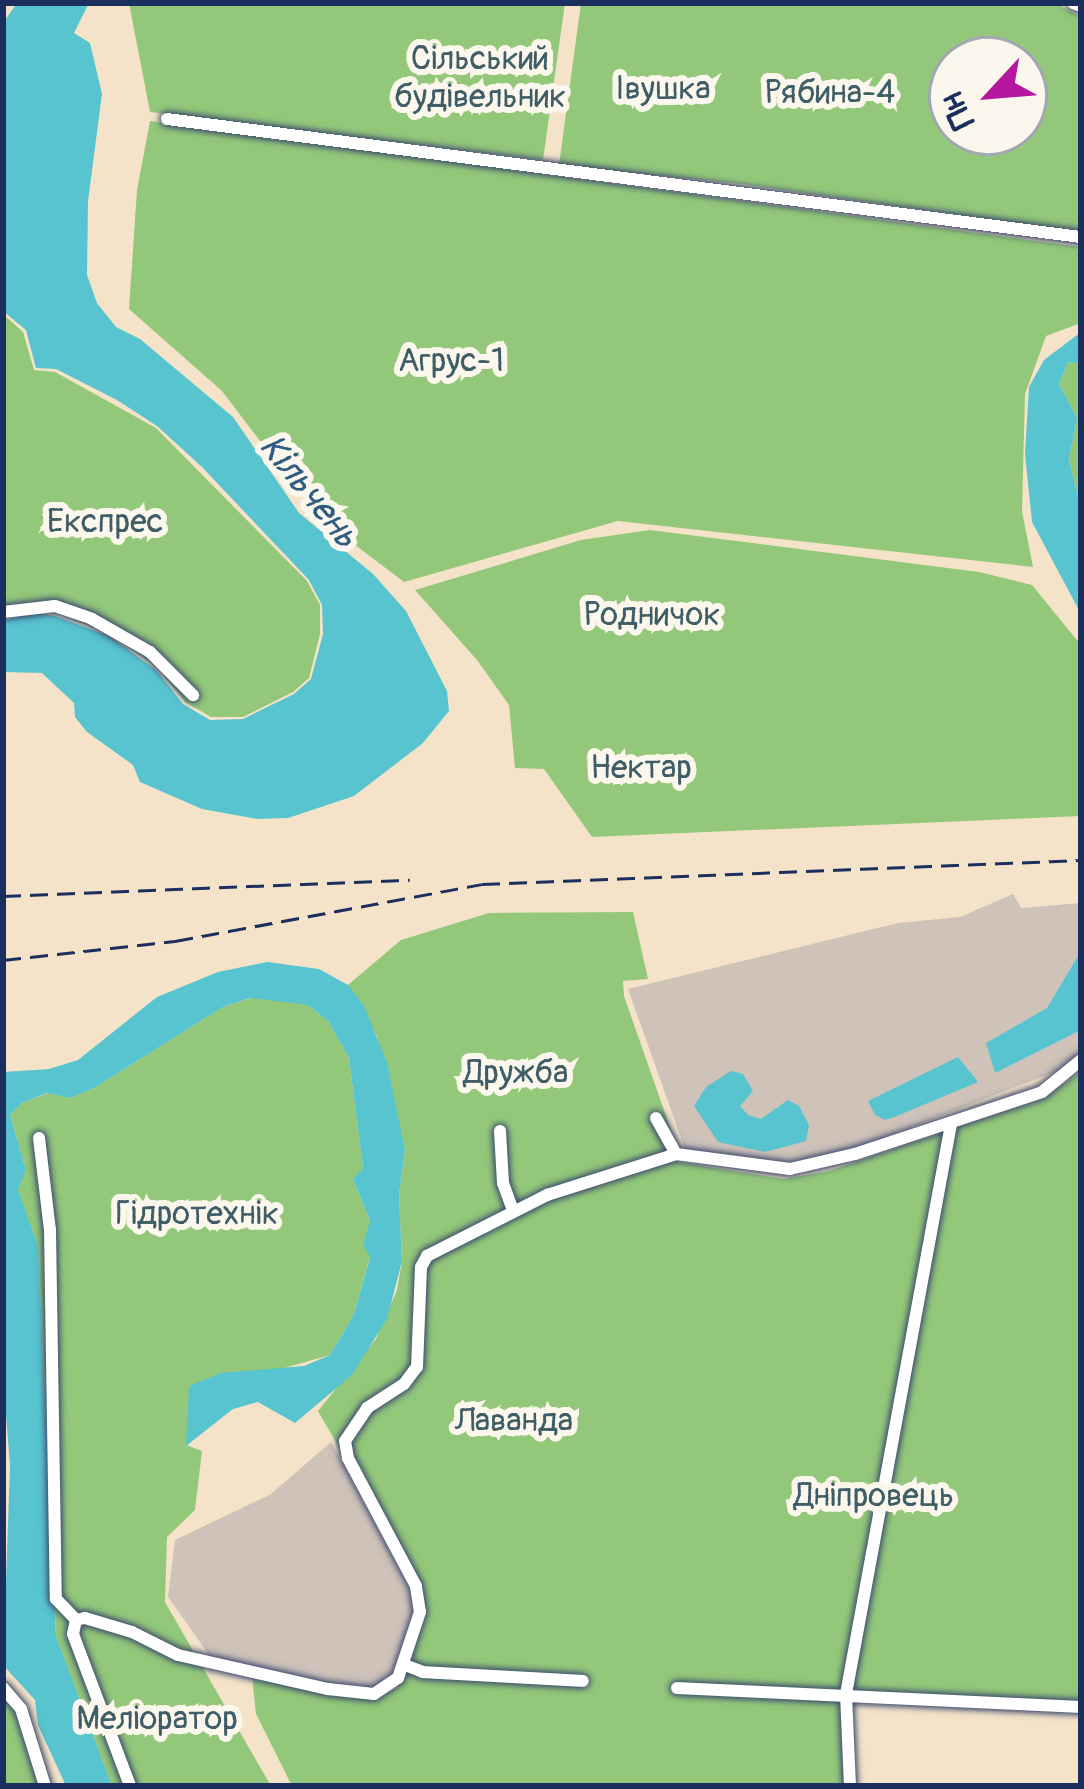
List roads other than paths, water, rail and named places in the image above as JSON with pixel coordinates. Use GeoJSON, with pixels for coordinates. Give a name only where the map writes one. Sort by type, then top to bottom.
{"type":"FeatureCollection","features":[{"type":"Feature","properties":{"kind":"street"},"geometry":{"type":"LineString","coordinates":[[167,119],[1081,237]]}},
{"type":"Feature","properties":{"kind":"street"},"geometry":{"type":"LineString","coordinates":[[3,612],[55,606],[92,619],[150,652],[193,695]]}},
{"type":"Feature","properties":{"kind":"street"},"geometry":{"type":"LineString","coordinates":[[39,1138],[50,1230],[56,1599],[76,1620],[132,1631],[178,1655],[328,1689],[374,1694],[389,1687],[405,1665],[420,1612],[416,1586],[347,1458],[345,1441],[367,1408],[404,1384],[417,1367],[421,1267],[427,1256],[513,1210],[676,1154],[790,1168],[951,1124],[1042,1092],[1081,1060]]}},
{"type":"Feature","properties":{"kind":"street"},"geometry":{"type":"LineString","coordinates":[[656,1118],[676,1154]]}},
{"type":"Feature","properties":{"kind":"street"},"geometry":{"type":"LineString","coordinates":[[850,1786],[846,1694],[951,1124]]}},
{"type":"Feature","properties":{"kind":"street"},"geometry":{"type":"LineString","coordinates":[[500,1131],[503,1183],[513,1210]]}},
{"type":"Feature","properties":{"kind":"street"},"geometry":{"type":"LineString","coordinates":[[76,1620],[73,1634],[130,1786]]}},
{"type":"Feature","properties":{"kind":"street"},"geometry":{"type":"LineString","coordinates":[[405,1665],[423,1672],[583,1681]]}},
{"type":"Feature","properties":{"kind":"street"},"geometry":{"type":"LineString","coordinates":[[3,1688],[20,1709],[45,1786]]}},
{"type":"Feature","properties":{"kind":"street"},"geometry":{"type":"LineString","coordinates":[[677,1688],[1081,1707]]}},
{"type":"Feature","properties":{"kind":"water"},"geometry":{"type":"Polygon","coordinates":[[[17,3],[89,3],[74,33],[90,43],[102,94],[88,201],[87,275],[97,303],[116,327],[140,339],[233,417],[299,513],[373,574],[406,611],[447,691],[449,711],[423,743],[354,796],[288,818],[257,819],[202,809],[140,782],[133,765],[87,732],[75,717],[74,703],[42,673],[3,672],[3,620],[36,613],[55,616],[109,636],[156,670],[183,704],[210,720],[243,719],[294,694],[311,679],[323,634],[322,605],[309,580],[202,467],[157,426],[117,400],[56,369],[36,368],[26,330],[3,311],[3,23],[17,3]]]}},
{"type":"Feature","properties":{"kind":"water"},"geometry":{"type":"Polygon","coordinates":[[[1081,332],[1081,364],[1068,362],[1059,384],[1077,418],[1069,459],[1081,509],[1081,614],[1032,522],[1025,454],[1029,387],[1044,360],[1081,332]]]}},
{"type":"Feature","properties":{"kind":"water"},"geometry":{"type":"Polygon","coordinates":[[[1081,951],[1081,1030],[995,1073],[986,1043],[1047,1008],[1081,951]]]}},
{"type":"Feature","properties":{"kind":"water"},"geometry":{"type":"Polygon","coordinates":[[[267,962],[319,969],[348,985],[364,1006],[387,1062],[405,1150],[399,1195],[402,1261],[387,1319],[352,1375],[295,1423],[258,1402],[233,1409],[186,1446],[189,1386],[221,1373],[304,1366],[330,1355],[354,1314],[370,1257],[363,1244],[370,1221],[353,1179],[363,1168],[349,1058],[328,1021],[308,1005],[251,998],[223,1007],[94,1088],[70,1098],[47,1093],[22,1103],[10,1115],[26,1170],[18,1190],[38,1246],[56,1636],[112,1786],[66,1786],[38,1725],[35,1700],[3,1665],[10,1466],[3,1377],[3,1072],[49,1069],[78,1060],[157,997],[218,972],[267,962]]]}},
{"type":"Feature","properties":{"kind":"water"},"geometry":{"type":"Polygon","coordinates":[[[958,1057],[978,1082],[885,1120],[875,1115],[868,1101],[958,1057]]]}},
{"type":"Feature","properties":{"kind":"water"},"geometry":{"type":"Polygon","coordinates":[[[731,1071],[743,1074],[753,1091],[740,1106],[748,1115],[761,1119],[788,1100],[799,1106],[809,1125],[806,1141],[765,1152],[718,1142],[694,1106],[706,1087],[731,1071]]]}},
{"type":"Feature","properties":{"kind":"railway"},"geometry":{"type":"LineString","coordinates":[[3,960],[175,941],[482,884],[1081,860]]}},
{"type":"Feature","properties":{"kind":"railway"},"geometry":{"type":"LineString","coordinates":[[3,896],[410,880]]}},
{"type":"Feature","properties":{"kind":"park label","name":"Сільський будівельник"},"geometry":{"type":"Point","coordinates":[480,78]}},
{"type":"Feature","properties":{"kind":"park label","name":"Івушка"},"geometry":{"type":"Point","coordinates":[663,89]}},
{"type":"Feature","properties":{"kind":"park label","name":"Рябина-4"},"geometry":{"type":"Point","coordinates":[830,93]}},
{"type":"Feature","properties":{"kind":"park label","name":"Агрус-1"},"geometry":{"type":"Point","coordinates":[451,361]}},
{"type":"Feature","properties":{"kind":"park label","name":"Експрес"},"geometry":{"type":"Point","coordinates":[105,522]}},
{"type":"Feature","properties":{"kind":"park label","name":"Родничок"},"geometry":{"type":"Point","coordinates":[652,615]}},
{"type":"Feature","properties":{"kind":"park label","name":"Нектар"},"geometry":{"type":"Point","coordinates":[641,768]}},
{"type":"Feature","properties":{"kind":"park label","name":"Дружба"},"geometry":{"type":"Point","coordinates":[516,1073]}},
{"type":"Feature","properties":{"kind":"park label","name":"Гідротехнік"},"geometry":{"type":"Point","coordinates":[197,1214]}},
{"type":"Feature","properties":{"kind":"park label","name":"Лаванда"},"geometry":{"type":"Point","coordinates":[514,1421]}},
{"type":"Feature","properties":{"kind":"park label","name":"Дніпровець"},"geometry":{"type":"Point","coordinates":[874,1496]}},
{"type":"Feature","properties":{"kind":"park label","name":"Меліоратор"},"geometry":{"type":"Point","coordinates":[157,1719]}},
{"type":"Feature","properties":{"kind":"water label","name":"Кільчень"},"geometry":{"type":"Point","coordinates":[309,491]}}]}
